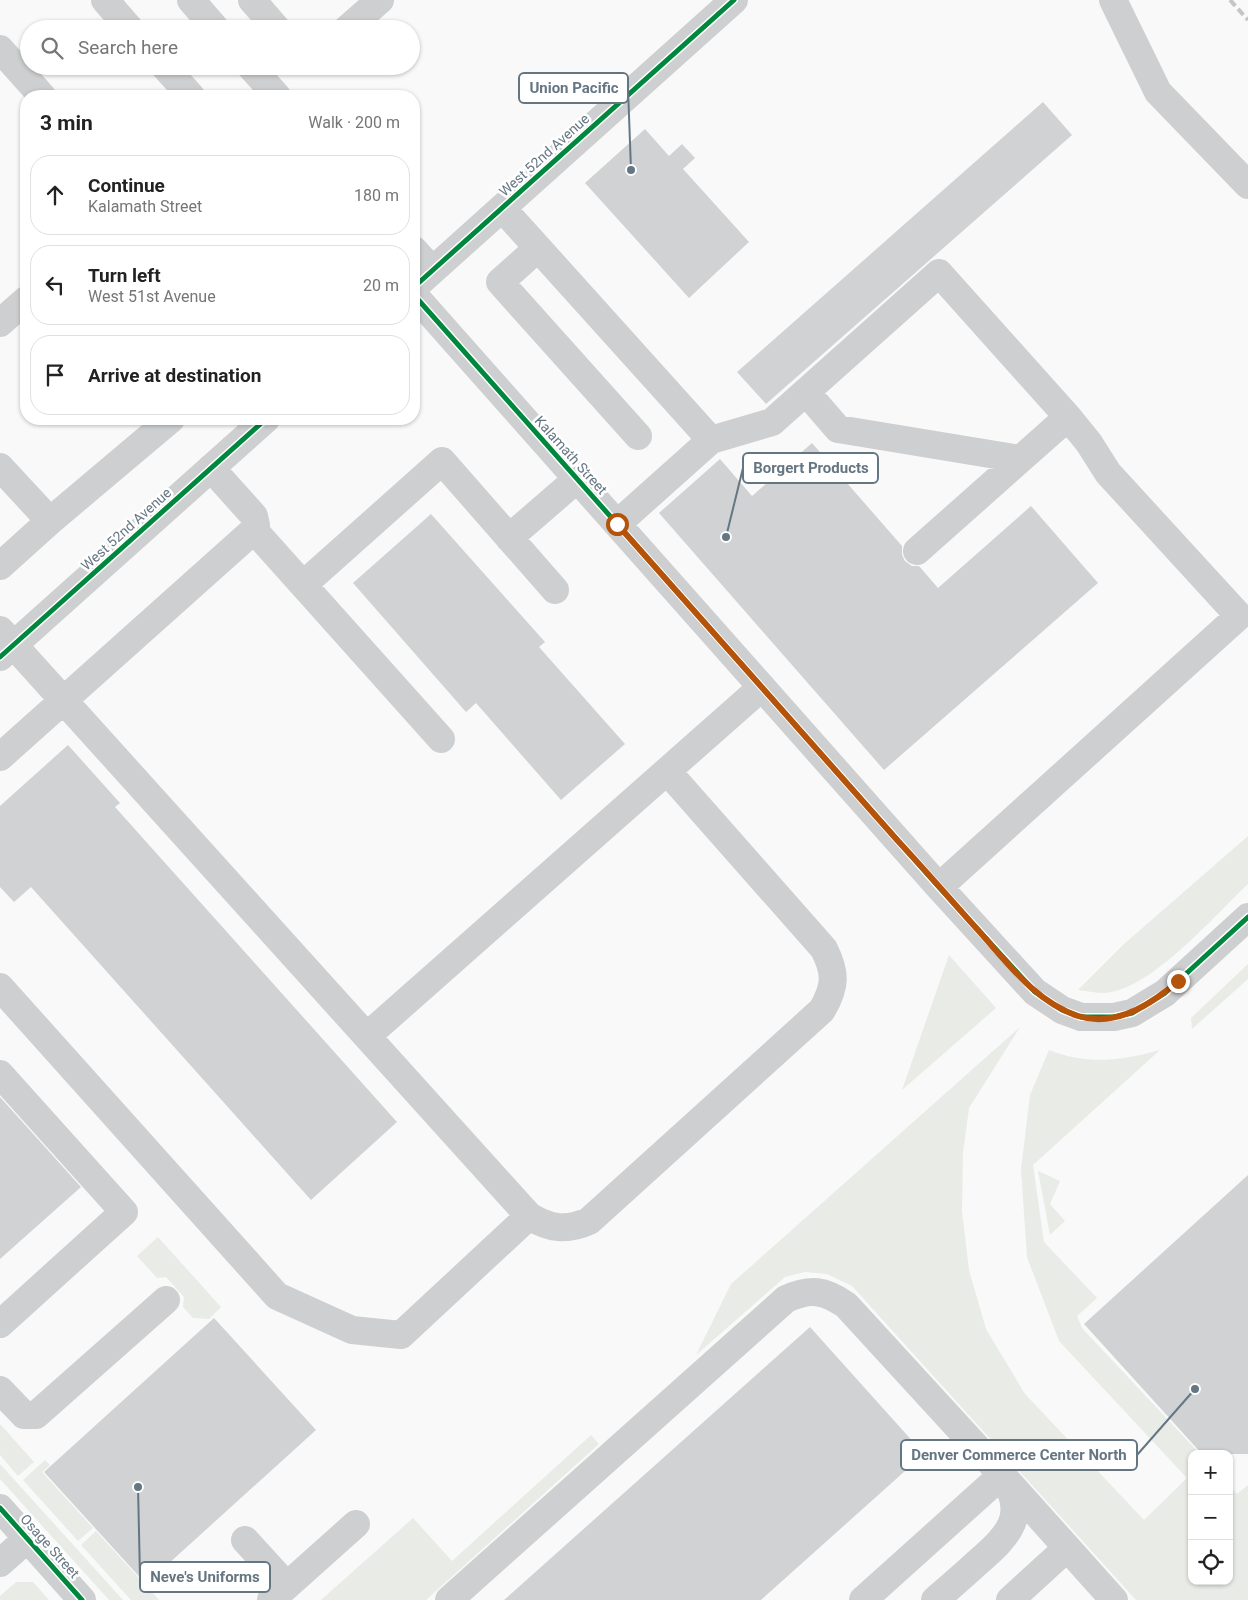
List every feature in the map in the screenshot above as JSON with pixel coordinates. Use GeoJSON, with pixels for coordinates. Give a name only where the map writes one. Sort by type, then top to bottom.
{"type":"FeatureCollection","features":[{"type":"Feature","properties":{"kind":"street"},"geometry":{"type":"LineString","coordinates":[[105,0],[122,20]]}},
{"type":"Feature","properties":{"kind":"street"},"geometry":{"type":"LineString","coordinates":[[191,0],[208,20]]}},
{"type":"Feature","properties":{"kind":"street"},"geometry":{"type":"LineString","coordinates":[[252,0],[269,20]]}},
{"type":"Feature","properties":{"kind":"street"},"geometry":{"type":"LineString","coordinates":[[357,20],[380,0]]}},
{"type":"Feature","properties":{"kind":"street","name":"West 52nd Avenue"},"geometry":{"type":"LineString","coordinates":[[423,278],[734,0]]}},
{"type":"Feature","properties":{"kind":"street"},"geometry":{"type":"LineString","coordinates":[[1113,0],[1158,92],[1248,185]]}},
{"type":"Feature","properties":{"kind":"street"},"geometry":{"type":"LineString","coordinates":[[0,49],[20,71]]}},
{"type":"Feature","properties":{"kind":"street"},"geometry":{"type":"LineString","coordinates":[[23,75],[37,90]]}},
{"type":"Feature","properties":{"kind":"street"},"geometry":{"type":"LineString","coordinates":[[172,75],[186,90]]}},
{"type":"Feature","properties":{"kind":"street"},"geometry":{"type":"LineString","coordinates":[[258,75],[272,90]]}},
{"type":"Feature","properties":{"kind":"street"},"geometry":{"type":"LineString","coordinates":[[502,208],[711,440]]}},
{"type":"Feature","properties":{"kind":"street"},"geometry":{"type":"LineString","coordinates":[[538,248],[500,282],[638,436]]}},
{"type":"Feature","properties":{"kind":"street"},"geometry":{"type":"LineString","coordinates":[[617,524],[711,440],[772,422],[939,274],[1068,417],[1089,443],[1108,474],[1239,616],[939,887]]}},
{"type":"Feature","properties":{"kind":"street","name":"Kalamath Street"},"geometry":{"type":"LineString","coordinates":[[420,302],[939,887],[1035,992],[1062,1010],[1081,1017],[1114,1017],[1132,1013],[1164,993],[1248,917]]}},
{"type":"Feature","properties":{"kind":"street"},"geometry":{"type":"LineString","coordinates":[[0,324],[20,306]]}},
{"type":"Feature","properties":{"kind":"street"},"geometry":{"type":"LineString","coordinates":[[806,392],[838,429],[1020,459]]}},
{"type":"Feature","properties":{"kind":"street"},"geometry":{"type":"LineString","coordinates":[[917,551],[1068,417]]}},
{"type":"Feature","properties":{"kind":"street"},"geometry":{"type":"LineString","coordinates":[[0,566],[50,521],[164,425]]}},
{"type":"Feature","properties":{"kind":"street","name":"West 52nd Avenue"},"geometry":{"type":"LineString","coordinates":[[4,644],[259,425]]}},
{"type":"Feature","properties":{"kind":"street"},"geometry":{"type":"LineString","coordinates":[[304,584],[442,461],[555,590]]}},
{"type":"Feature","properties":{"kind":"street"},"geometry":{"type":"LineString","coordinates":[[0,467],[50,521]]}},
{"type":"Feature","properties":{"kind":"street"},"geometry":{"type":"LineString","coordinates":[[0,757],[254,530],[256,525],[254,516],[211,468]]}},
{"type":"Feature","properties":{"kind":"street"},"geometry":{"type":"LineString","coordinates":[[509,538],[577,479]]}},
{"type":"Feature","properties":{"kind":"street"},"geometry":{"type":"LineString","coordinates":[[254,530],[442,739]]}},
{"type":"Feature","properties":{"kind":"street"},"geometry":{"type":"LineString","coordinates":[[4,644],[63,700],[529,1216],[543,1225],[559,1228],[575,1227],[590,1221],[822,1010],[830,996],[833,980],[832,964],[824,949],[667,771]]}},
{"type":"Feature","properties":{"kind":"street"},"geometry":{"type":"LineString","coordinates":[[367,1036],[762,687]]}},
{"type":"Feature","properties":{"kind":"street"},"geometry":{"type":"LineString","coordinates":[[0,987],[276,1296],[352,1330],[401,1335],[529,1216]]}},
{"type":"Feature","properties":{"kind":"street"},"geometry":{"type":"LineString","coordinates":[[0,1074],[124,1212],[0,1324]]}},
{"type":"Feature","properties":{"kind":"street"},"geometry":{"type":"LineString","coordinates":[[449,1600],[786,1299],[801,1292],[817,1292],[832,1296],[846,1305],[1114,1600]]}},
{"type":"Feature","properties":{"kind":"street"},"geometry":{"type":"LineString","coordinates":[[0,1390],[24,1415],[36,1415],[166,1300]]}},
{"type":"Feature","properties":{"kind":"street"},"geometry":{"type":"LineString","coordinates":[[935,1600],[1007,1535],[1014,1520],[1015,1504],[1011,1488],[1002,1475]]}},
{"type":"Feature","properties":{"kind":"street"},"geometry":{"type":"LineString","coordinates":[[863,1600],[1002,1475]]}},
{"type":"Feature","properties":{"kind":"street","name":"Osage Street"},"geometry":{"type":"LineString","coordinates":[[0,1508],[82,1600]]}},
{"type":"Feature","properties":{"kind":"street"},"geometry":{"type":"LineString","coordinates":[[245,1540],[279,1593],[356,1524]]}},
{"type":"Feature","properties":{"kind":"street"},"geometry":{"type":"LineString","coordinates":[[1000,1542],[1020,1532],[1036,1531],[1051,1535],[1066,1547]]}},
{"type":"Feature","properties":{"kind":"street"},"geometry":{"type":"LineString","coordinates":[[0,1563],[27,1539]]}},
{"type":"Feature","properties":{"kind":"street"},"geometry":{"type":"LineString","coordinates":[[1010,1600],[1066,1547]]}},
{"type":"Feature","properties":{"kind":"shaded area"},"geometry":{"type":"Polygon","coordinates":[[[1248,836],[1248,884],[1181,949],[1142,979],[1123,989],[1105,993],[1078,990],[1124,944],[1248,836]]]}},
{"type":"Feature","properties":{"kind":"shaded area"},"geometry":{"type":"Polygon","coordinates":[[[949,955],[996,1008],[902,1090],[949,955]]]}},
{"type":"Feature","properties":{"kind":"shaded area"},"geometry":{"type":"Polygon","coordinates":[[[1248,964],[1248,979],[1192,1029],[1191,1018],[1248,964]]]}},
{"type":"Feature","properties":{"kind":"shaded area"},"geometry":{"type":"Polygon","coordinates":[[[1020,1027],[969,1108],[963,1153],[962,1211],[969,1270],[986,1329],[1025,1394],[1144,1520],[1187,1478],[1059,1341],[1027,1257],[1021,1169],[1030,1095],[1049,1050],[1077,1058],[1104,1060],[1132,1057],[1160,1050],[1033,1165],[1044,1242],[1097,1298],[1077,1316],[1082,1328],[1196,1450],[1188,1450],[1188,1585],[1233,1585],[1233,1490],[1237,1494],[1248,1485],[1248,1600],[1136,1600],[852,1286],[827,1274],[805,1272],[785,1277],[696,1355],[731,1284],[1020,1027]]]}},
{"type":"Feature","properties":{"kind":"shaded area"},"geometry":{"type":"Polygon","coordinates":[[[1038,1171],[1060,1181],[1050,1204],[1065,1221],[1050,1235],[1038,1171]]]}},
{"type":"Feature","properties":{"kind":"shaded area"},"geometry":{"type":"Polygon","coordinates":[[[158,1237],[221,1307],[209,1319],[193,1318],[183,1307],[184,1297],[166,1277],[157,1278],[137,1256],[158,1237]]]}},
{"type":"Feature","properties":{"kind":"shaded area"},"geometry":{"type":"Polygon","coordinates":[[[0,1424],[34,1462],[18,1476],[0,1455],[0,1424]]]}},
{"type":"Feature","properties":{"kind":"shaded area"},"geometry":{"type":"Polygon","coordinates":[[[591,1435],[599,1444],[426,1600],[321,1600],[413,1518],[452,1561],[591,1435]]]}},
{"type":"Feature","properties":{"kind":"shaded area"},"geometry":{"type":"Polygon","coordinates":[[[45,1460],[50,1465],[42,1472],[93,1528],[78,1541],[23,1480],[45,1460]]]}},
{"type":"Feature","properties":{"kind":"shaded area"},"geometry":{"type":"Polygon","coordinates":[[[0,1464],[123,1600],[109,1600],[0,1479],[0,1464]]]}},
{"type":"Feature","properties":{"kind":"shaded area"},"geometry":{"type":"Polygon","coordinates":[[[96,1531],[159,1600],[131,1600],[81,1545],[96,1531]]]}},
{"type":"Feature","properties":{"kind":"shaded area"},"geometry":{"type":"Polygon","coordinates":[[[16,1582],[33,1582],[49,1600],[0,1600],[0,1596],[16,1582]]]}},
{"type":"Feature","properties":{"kind":"building"},"geometry":{"type":"Polygon","coordinates":[[[1043,102],[1072,135],[766,404],[737,372],[1043,102]]]}},
{"type":"Feature","properties":{"kind":"building"},"geometry":{"type":"Polygon","coordinates":[[[645,129],[669,156],[682,144],[695,158],[683,169],[749,242],[689,298],[585,183],[645,129]]]}},
{"type":"Feature","properties":{"kind":"building"},"geometry":{"type":"Polygon","coordinates":[[[812,443],[902,546],[902,555],[905,561],[912,566],[919,566],[938,588],[1031,506],[1098,583],[884,770],[659,513],[720,459],[752,496],[812,443]]]}},
{"type":"Feature","properties":{"kind":"building"},"geometry":{"type":"Polygon","coordinates":[[[431,514],[545,642],[539,647],[625,744],[561,800],[476,703],[466,712],[353,583],[431,514]]]}},
{"type":"Feature","properties":{"kind":"building"},"geometry":{"type":"Polygon","coordinates":[[[68,745],[120,803],[115,807],[397,1122],[311,1200],[31,887],[14,902],[0,887],[0,806],[68,745]]]}},
{"type":"Feature","properties":{"kind":"building"},"geometry":{"type":"Polygon","coordinates":[[[0,1097],[81,1187],[0,1259],[0,1097]]]}},
{"type":"Feature","properties":{"kind":"building"},"geometry":{"type":"Polygon","coordinates":[[[1248,1175],[1248,1454],[1233,1454],[1233,1450],[1198,1450],[1084,1324],[1248,1175]]]}},
{"type":"Feature","properties":{"kind":"building"},"geometry":{"type":"Polygon","coordinates":[[[214,1318],[316,1430],[146,1584],[44,1472],[214,1318]]]}},
{"type":"Feature","properties":{"kind":"building"},"geometry":{"type":"Polygon","coordinates":[[[810,1327],[924,1454],[761,1600],[504,1600],[810,1327]]]}},
{"type":"Feature","properties":{"kind":"railway"},"geometry":{"type":"LineString","coordinates":[[1230,0],[1248,20]]}},
{"type":"Feature","properties":{"kind":"cycle path"},"geometry":{"type":"LineString","coordinates":[[420,282],[734,0]]}},
{"type":"Feature","properties":{"kind":"cycle path"},"geometry":{"type":"LineString","coordinates":[[420,302],[939,887],[1035,992],[1062,1010],[1081,1017],[1114,1017],[1132,1013],[1165,993],[1248,917]]}},
{"type":"Feature","properties":{"kind":"cycle path"},"geometry":{"type":"LineString","coordinates":[[0,657],[259,425]]}},
{"type":"Feature","properties":{"kind":"cycle path"},"geometry":{"type":"LineString","coordinates":[[0,1508],[82,1600]]}},
{"type":"Feature","properties":{"kind":"place","name":"Union Pacific"},"geometry":{"type":"Point","coordinates":[631,170]}},
{"type":"Feature","properties":{"kind":"place","name":"Borgert Products"},"geometry":{"type":"Point","coordinates":[726,537]}},
{"type":"Feature","properties":{"kind":"place","name":"Denver Commerce Center North"},"geometry":{"type":"Point","coordinates":[1195,1389]}},
{"type":"Feature","properties":{"kind":"place","name":"Neve's Uniforms"},"geometry":{"type":"Point","coordinates":[138,1487]}},
{"type":"Feature","properties":{"kind":"route"},"geometry":{"type":"LineString","coordinates":[[617,524],[939,887],[1035,992],[1062,1010],[1081,1017],[1114,1017],[1132,1013],[1149,1004],[1178,981]]}}]}
